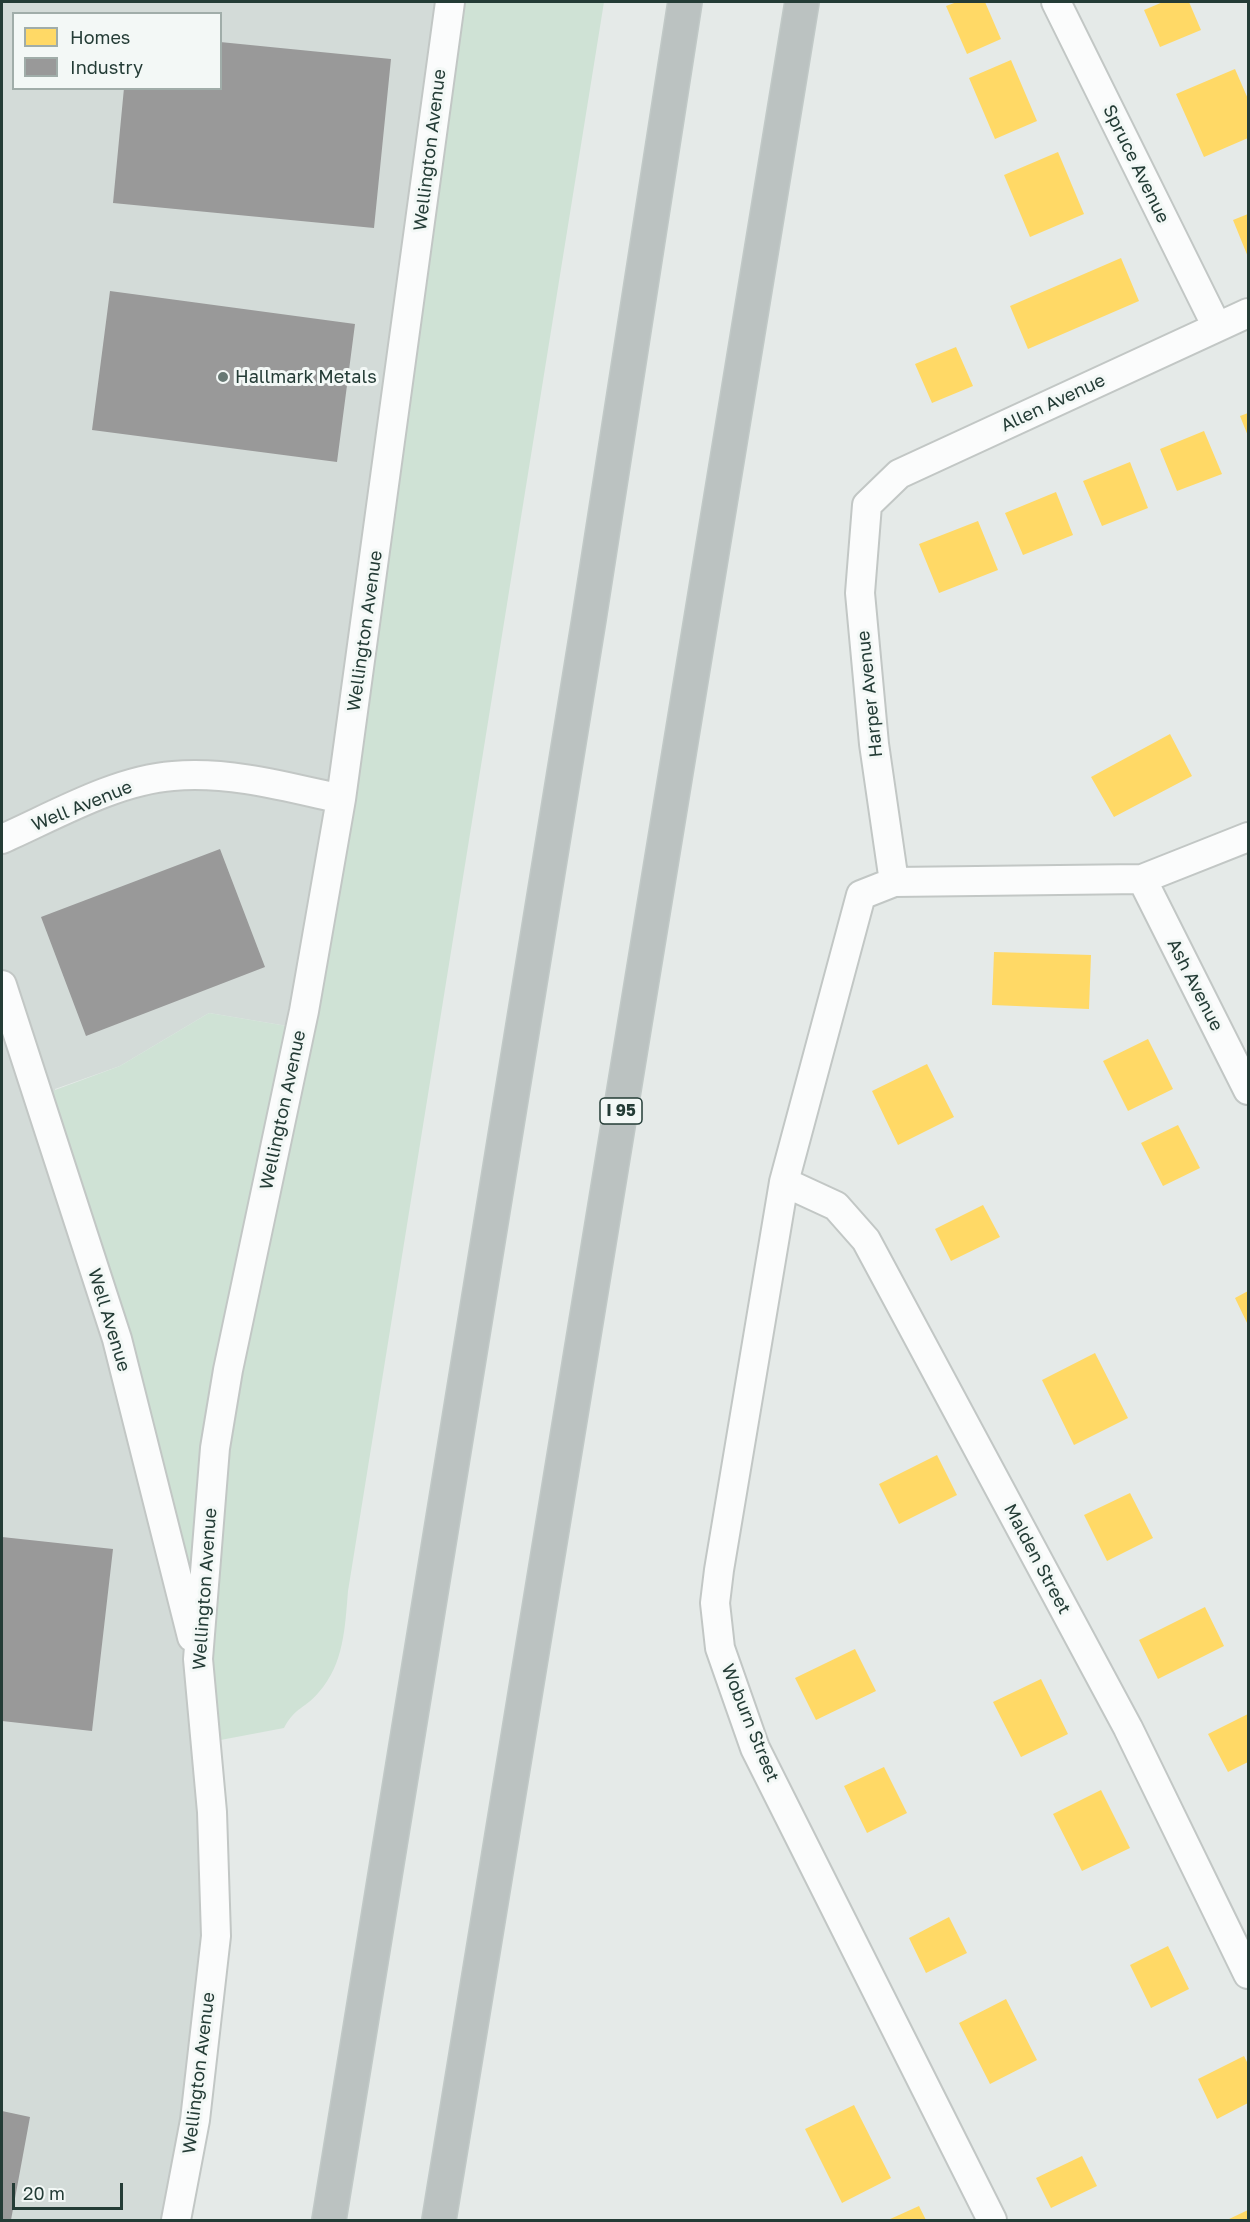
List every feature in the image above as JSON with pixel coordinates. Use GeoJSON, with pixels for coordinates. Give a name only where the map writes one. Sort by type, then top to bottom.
{"type":"FeatureCollection","features":[{"type":"Feature","properties":{"kind":"highway"},"geometry":{"type":"LineString","coordinates":[[329,2220],[585,642],[685,2]]}},
{"type":"Feature","properties":{"kind":"highway","name":"I 95"},"geometry":{"type":"LineString","coordinates":[[439,2220],[802,2]]}},
{"type":"Feature","properties":{"kind":"street","name":"Wellington Avenue"},"geometry":{"type":"LineString","coordinates":[[176,2220],[195,2120],[216,1936],[212,1812],[198,1659],[215,1448],[304,1011],[341,799],[450,2]]}},
{"type":"Feature","properties":{"kind":"street","name":"Spruce Avenue"},"geometry":{"type":"LineString","coordinates":[[1056,2],[1217,327]]}},
{"type":"Feature","properties":{"kind":"street","name":"Allen Avenue"},"geometry":{"type":"LineString","coordinates":[[867,505],[899,474],[1248,313]]}},
{"type":"Feature","properties":{"kind":"street","name":"Harper Avenue"},"geometry":{"type":"LineString","coordinates":[[867,505],[860,593],[874,744],[894,882]]}},
{"type":"Feature","properties":{"kind":"street","name":"Well Avenue"},"geometry":{"type":"LineString","coordinates":[[2,840],[114,790],[172,776],[236,777],[341,799]]}},
{"type":"Feature","properties":{"kind":"street"},"geometry":{"type":"LineString","coordinates":[[784,1182],[861,895],[894,882],[1142,879],[1248,837]]}},
{"type":"Feature","properties":{"kind":"street","name":"Ash Avenue"},"geometry":{"type":"LineString","coordinates":[[1142,879],[1248,1090]]}},
{"type":"Feature","properties":{"kind":"street","name":"Well Avenue"},"geometry":{"type":"LineString","coordinates":[[2,985],[117,1340],[198,1659]]}},
{"type":"Feature","properties":{"kind":"street","name":"Malden Street"},"geometry":{"type":"LineString","coordinates":[[784,1182],[836,1206],[866,1240],[1128,1728],[1248,1974]]}},
{"type":"Feature","properties":{"kind":"street","name":"Woburn Street"},"geometry":{"type":"LineString","coordinates":[[784,1182],[719,1570],[715,1604],[720,1648],[755,1748],[992,2220]]}},
{"type":"Feature","properties":{"kind":"shaded area"},"geometry":{"type":"Polygon","coordinates":[[[2,2],[448,2],[299,1028],[209,1013],[120,1066],[55,1089],[188,1568],[212,1941],[166,2220],[2,2220],[2,2]]]}},
{"type":"Feature","properties":{"kind":"green space"},"geometry":{"type":"Polygon","coordinates":[[[448,2],[604,2],[348,1591],[342,1645],[334,1669],[327,1681],[314,1697],[292,1716],[284,1728],[210,1742],[188,1568],[48,1098],[55,1090],[120,1066],[209,1013],[299,1028],[448,2]]]}},
{"type":"Feature","properties":{"kind":"building: Homes"},"geometry":{"type":"Polygon","coordinates":[[[957,2],[985,2],[1001,39],[967,54],[946,6],[957,2]]]}},
{"type":"Feature","properties":{"kind":"building: Homes"},"geometry":{"type":"Polygon","coordinates":[[[1163,2],[1189,2],[1201,30],[1160,47],[1144,10],[1163,2]]]}},
{"type":"Feature","properties":{"kind":"building: Homes"},"geometry":{"type":"Polygon","coordinates":[[[1011,60],[1037,121],[995,139],[969,78],[1011,60]]]}},
{"type":"Feature","properties":{"kind":"building: Homes"},"geometry":{"type":"Polygon","coordinates":[[[1235,69],[1248,99],[1248,138],[1204,157],[1176,94],[1235,69]]]}},
{"type":"Feature","properties":{"kind":"building: Homes"},"geometry":{"type":"Polygon","coordinates":[[[1058,152],[1084,214],[1030,237],[1004,175],[1058,152]]]}},
{"type":"Feature","properties":{"kind":"building: Homes"},"geometry":{"type":"Polygon","coordinates":[[[1248,214],[1248,257],[1233,220],[1248,214]]]}},
{"type":"Feature","properties":{"kind":"building: Homes"},"geometry":{"type":"Polygon","coordinates":[[[1121,258],[1139,301],[1028,349],[1010,306],[1121,258]]]}},
{"type":"Feature","properties":{"kind":"building: Homes"},"geometry":{"type":"Polygon","coordinates":[[[956,347],[973,386],[932,403],[915,364],[956,347]]]}},
{"type":"Feature","properties":{"kind":"building: Homes"},"geometry":{"type":"Polygon","coordinates":[[[1248,413],[1248,436],[1240,416],[1248,413]]]}},
{"type":"Feature","properties":{"kind":"building: Homes"},"geometry":{"type":"Polygon","coordinates":[[[1204,431],[1222,474],[1177,491],[1160,449],[1204,431]]]}},
{"type":"Feature","properties":{"kind":"building: Homes"},"geometry":{"type":"Polygon","coordinates":[[[1130,462],[1148,508],[1102,526],[1083,481],[1130,462]]]}},
{"type":"Feature","properties":{"kind":"building: Homes"},"geometry":{"type":"Polygon","coordinates":[[[1056,492],[1073,535],[1023,555],[1005,513],[1056,492]]]}},
{"type":"Feature","properties":{"kind":"building: Homes"},"geometry":{"type":"Polygon","coordinates":[[[978,521],[998,570],[939,593],[919,544],[978,521]]]}},
{"type":"Feature","properties":{"kind":"building: Homes"},"geometry":{"type":"Polygon","coordinates":[[[1170,734],[1192,776],[1114,817],[1091,777],[1170,734]]]}},
{"type":"Feature","properties":{"kind":"building: Homes"},"geometry":{"type":"Polygon","coordinates":[[[994,952],[1091,955],[1089,1009],[992,1005],[994,952]]]}},
{"type":"Feature","properties":{"kind":"building: Homes"},"geometry":{"type":"Polygon","coordinates":[[[1148,1039],[1173,1089],[1128,1111],[1103,1061],[1148,1039]]]}},
{"type":"Feature","properties":{"kind":"building: Homes"},"geometry":{"type":"Polygon","coordinates":[[[927,1064],[954,1117],[898,1145],[872,1091],[927,1064]]]}},
{"type":"Feature","properties":{"kind":"building: Homes"},"geometry":{"type":"Polygon","coordinates":[[[1178,1125],[1200,1168],[1163,1186],[1141,1143],[1178,1125]]]}},
{"type":"Feature","properties":{"kind":"building: Homes"},"geometry":{"type":"Polygon","coordinates":[[[983,1205],[1000,1237],[951,1261],[935,1229],[983,1205]]]}},
{"type":"Feature","properties":{"kind":"building: Homes"},"geometry":{"type":"Polygon","coordinates":[[[1248,1291],[1248,1325],[1235,1298],[1248,1291]]]}},
{"type":"Feature","properties":{"kind":"building: Homes"},"geometry":{"type":"Polygon","coordinates":[[[1095,1353],[1128,1418],[1074,1445],[1042,1380],[1095,1353]]]}},
{"type":"Feature","properties":{"kind":"building: Homes"},"geometry":{"type":"Polygon","coordinates":[[[937,1455],[957,1495],[899,1524],[879,1484],[937,1455]]]}},
{"type":"Feature","properties":{"kind":"building: Homes"},"geometry":{"type":"Polygon","coordinates":[[[1130,1493],[1153,1538],[1107,1561],[1084,1515],[1130,1493]]]}},
{"type":"Feature","properties":{"kind":"building: Homes"},"geometry":{"type":"Polygon","coordinates":[[[1205,1607],[1224,1646],[1158,1679],[1139,1640],[1205,1607]]]}},
{"type":"Feature","properties":{"kind":"building: Homes"},"geometry":{"type":"Polygon","coordinates":[[[855,1649],[876,1691],[816,1720],[795,1678],[855,1649]]]}},
{"type":"Feature","properties":{"kind":"building: Homes"},"geometry":{"type":"Polygon","coordinates":[[[1041,1679],[1068,1734],[1021,1757],[993,1702],[1041,1679]]]}},
{"type":"Feature","properties":{"kind":"building: Homes"},"geometry":{"type":"Polygon","coordinates":[[[1248,1714],[1248,1762],[1228,1772],[1208,1734],[1248,1714]]]}},
{"type":"Feature","properties":{"kind":"building: Homes"},"geometry":{"type":"Polygon","coordinates":[[[884,1767],[907,1813],[867,1833],[844,1786],[884,1767]]]}},
{"type":"Feature","properties":{"kind":"building: Homes"},"geometry":{"type":"Polygon","coordinates":[[[1101,1790],[1130,1848],[1082,1871],[1053,1814],[1101,1790]]]}},
{"type":"Feature","properties":{"kind":"building: Homes"},"geometry":{"type":"Polygon","coordinates":[[[949,1917],[967,1953],[926,1973],[909,1938],[949,1917]]]}},
{"type":"Feature","properties":{"kind":"building: Homes"},"geometry":{"type":"Polygon","coordinates":[[[1168,1946],[1189,1989],[1151,2008],[1130,1965],[1168,1946]]]}},
{"type":"Feature","properties":{"kind":"building: Homes"},"geometry":{"type":"Polygon","coordinates":[[[1006,1999],[1037,2060],[990,2084],[959,2023],[1006,1999]]]}},
{"type":"Feature","properties":{"kind":"building: Homes"},"geometry":{"type":"Polygon","coordinates":[[[1244,2056],[1248,2064],[1248,2103],[1217,2119],[1198,2079],[1244,2056]]]}},
{"type":"Feature","properties":{"kind":"building: Homes"},"geometry":{"type":"Polygon","coordinates":[[[854,2105],[891,2178],[842,2203],[805,2129],[854,2105]]]}},
{"type":"Feature","properties":{"kind":"building: Homes"},"geometry":{"type":"Polygon","coordinates":[[[1082,2156],[1097,2186],[1051,2208],[1036,2178],[1082,2156]]]}},
{"type":"Feature","properties":{"kind":"building: Homes"},"geometry":{"type":"Polygon","coordinates":[[[919,2206],[926,2220],[888,2220],[919,2206]]]}},
{"type":"Feature","properties":{"kind":"building: Homes"},"geometry":{"type":"Polygon","coordinates":[[[1248,2210],[1248,2220],[1227,2220],[1248,2210]]]}},
{"type":"Feature","properties":{"kind":"building: Industry"},"geometry":{"type":"Polygon","coordinates":[[[222,42],[391,59],[374,228],[113,203],[124,90],[222,90],[222,42]]]}},
{"type":"Feature","properties":{"kind":"building: Industry","name":"Hallmark Metals"},"geometry":{"type":"Polygon","coordinates":[[[110,291],[355,324],[337,462],[92,430],[110,291]]]}},
{"type":"Feature","properties":{"kind":"building: Industry"},"geometry":{"type":"Polygon","coordinates":[[[220,849],[265,967],[86,1036],[41,917],[220,849]]]}},
{"type":"Feature","properties":{"kind":"building: Industry"},"geometry":{"type":"Polygon","coordinates":[[[2,1537],[113,1549],[92,1731],[2,1721],[2,1537]]]}},
{"type":"Feature","properties":{"kind":"building: Industry"},"geometry":{"type":"Polygon","coordinates":[[[2,2111],[30,2117],[11,2220],[2,2220],[2,2111]]]}},
{"type":"Feature","properties":{"kind":"place","name":"Hallmark Metals"},"geometry":{"type":"Point","coordinates":[223,377]}}]}
